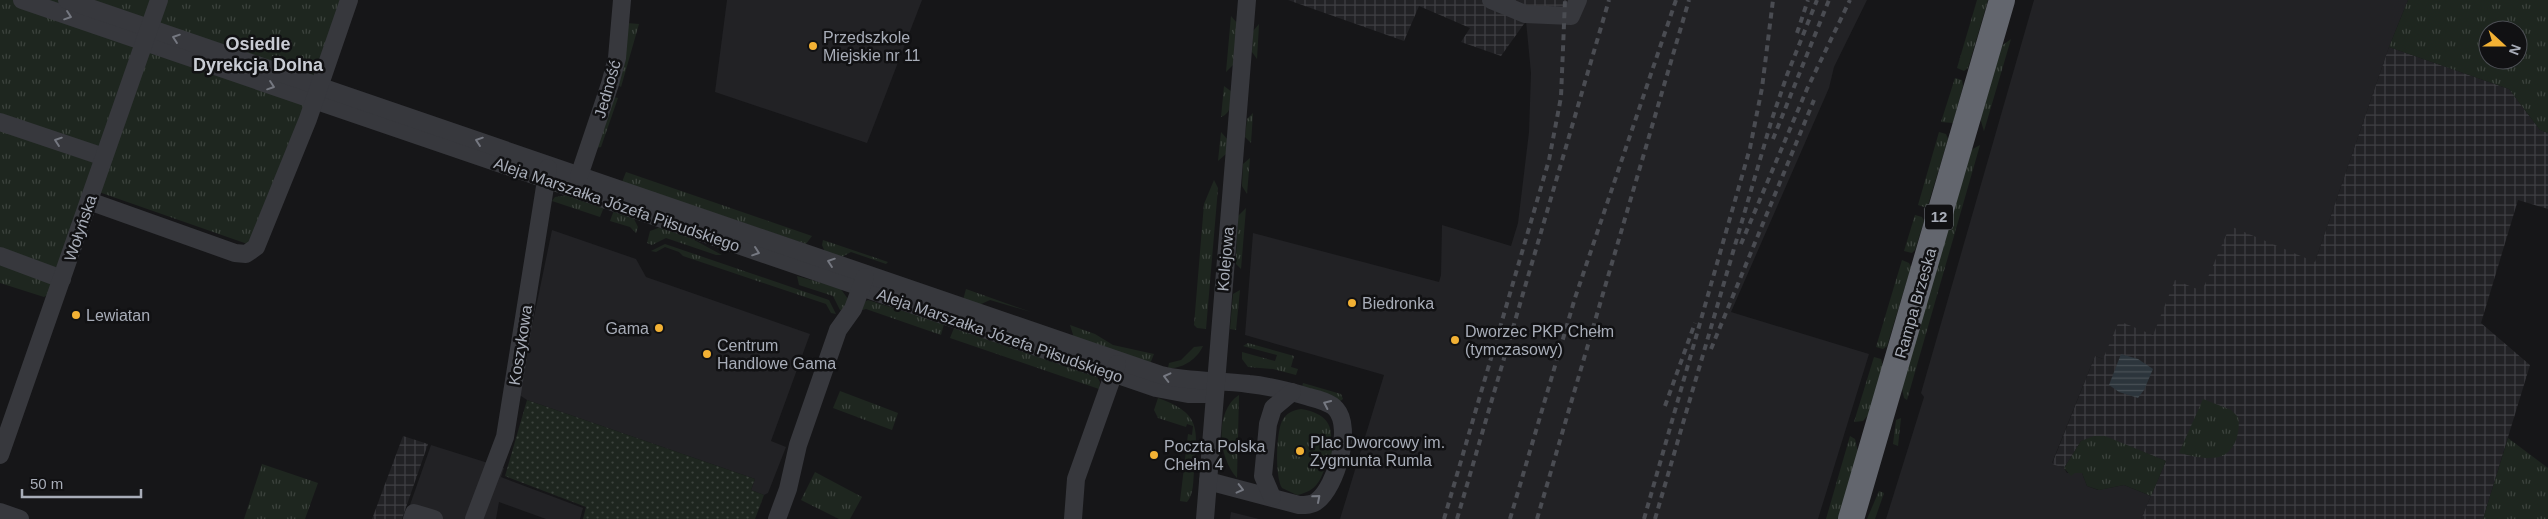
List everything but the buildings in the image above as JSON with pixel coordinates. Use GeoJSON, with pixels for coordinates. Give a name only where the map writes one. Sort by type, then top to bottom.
{"type":"FeatureCollection","features":[{"type":"Feature","properties":{"kind":"highway","name":"Rampa Brzeska"},"geometry":{"type":"LineString","coordinates":[[1851,519],[2002,0]]}},
{"type":"Feature","properties":{"kind":"street","name":"Aleja Marszałka Józefa Piłsudskiego"},"geometry":{"type":"LineString","coordinates":[[22,0],[147,35],[1116,367],[1215,388],[1247,384],[1292,392]]}},
{"type":"Feature","properties":{"kind":"street","name":"Aleja Marszałka Józefa Piłsudskiego"},"geometry":{"type":"LineString","coordinates":[[66,0],[147,35]]}},
{"type":"Feature","properties":{"kind":"street","name":"Wołyńska"},"geometry":{"type":"LineString","coordinates":[[0,455],[159,0]]}},
{"type":"Feature","properties":{"kind":"street"},"geometry":{"type":"LineString","coordinates":[[89,200],[235,253],[246,254],[256,247],[317,93],[348,0]]}},
{"type":"Feature","properties":{"kind":"street","name":"Jedność"},"geometry":{"type":"LineString","coordinates":[[579,176],[617,58],[622,0]]}},
{"type":"Feature","properties":{"kind":"street","name":"Kolejowa"},"geometry":{"type":"LineString","coordinates":[[1205,519],[1247,0]]}},
{"type":"Feature","properties":{"kind":"street"},"geometry":{"type":"LineString","coordinates":[[1491,0],[1525,14],[1570,16],[1578,0]]}},
{"type":"Feature","properties":{"kind":"street"},"geometry":{"type":"LineString","coordinates":[[0,122],[104,157]]}},
{"type":"Feature","properties":{"kind":"street","name":"Aleja Marszałka Józefa Piłsudskiego"},"geometry":{"type":"LineString","coordinates":[[548,172],[579,176],[864,281]]}},
{"type":"Feature","properties":{"kind":"street","name":"Koszykowa"},"geometry":{"type":"LineString","coordinates":[[474,519],[506,437],[548,172]]}},
{"type":"Feature","properties":{"kind":"street"},"geometry":{"type":"LineString","coordinates":[[0,256],[62,280]]}},
{"type":"Feature","properties":{"kind":"street"},"geometry":{"type":"LineString","coordinates":[[778,519],[788,489],[798,445],[838,330],[852,309],[864,281]]}},
{"type":"Feature","properties":{"kind":"street"},"geometry":{"type":"LineString","coordinates":[[1073,519],[1076,479],[1116,367]]}},
{"type":"Feature","properties":{"kind":"street"},"geometry":{"type":"LineString","coordinates":[[1208,481],[1272,497],[1308,505],[1318,501],[1332,478],[1342,449],[1342,418],[1336,408],[1322,401],[1292,392],[1273,408],[1268,424],[1263,476],[1272,497]]}},
{"type":"Feature","properties":{"kind":"street"},"geometry":{"type":"LineString","coordinates":[[0,512],[20,519]]}},
{"type":"Feature","properties":{"kind":"street"},"geometry":{"type":"LineString","coordinates":[[412,519],[414,513],[434,519]]}},
{"type":"Feature","properties":{"kind":"shaded area","name":"Przedszkole Miejskie nr 11"},"geometry":{"type":"Polygon","coordinates":[[[727,0],[922,0],[867,143],[715,92],[727,0]]]}},
{"type":"Feature","properties":{"kind":"shaded area"},"geometry":{"type":"Polygon","coordinates":[[[1288,0],[1584,0],[1572,24],[1526,21],[1501,56],[1461,42],[1470,28],[1419,6],[1404,41],[1288,0]]]}},
{"type":"Feature","properties":{"kind":"shaded area"},"geometry":{"type":"Polygon","coordinates":[[[1584,0],[1867,0],[1834,67],[1829,88],[1731,312],[1869,354],[1818,519],[1340,519],[1384,375],[1245,335],[1253,233],[1439,282],[1441,275],[1442,225],[1511,246],[1518,223],[1529,132],[1531,73],[1526,21],[1584,0]]]}},
{"type":"Feature","properties":{"kind":"shaded area"},"geometry":{"type":"Polygon","coordinates":[[[2034,0],[2408,0],[2389,47],[2315,262],[2202,291],[2153,335],[2103,359],[2095,356],[2052,463],[2064,468],[2067,473],[2082,473],[2087,486],[2098,490],[2124,485],[2151,496],[2141,519],[1886,519],[1924,397],[1921,393],[2034,0]]]}},
{"type":"Feature","properties":{"kind":"shaded area"},"geometry":{"type":"Polygon","coordinates":[[[2389,47],[2509,89],[2540,130],[2548,133],[2548,209],[2518,200],[2481,323],[2530,365],[2483,519],[2141,519],[2166,461],[2102,436],[2081,441],[2064,468],[2052,464],[2095,356],[2103,359],[2119,321],[2153,335],[2175,280],[2202,291],[2230,226],[2315,262],[2389,47]]]}},
{"type":"Feature","properties":{"kind":"shaded area"},"geometry":{"type":"Polygon","coordinates":[[[552,230],[636,259],[646,277],[810,334],[771,441],[786,447],[768,493],[764,495],[751,490],[755,479],[527,400],[518,394],[552,230]]]}},
{"type":"Feature","properties":{"kind":"shaded area"},"geometry":{"type":"Polygon","coordinates":[[[2121,354],[2138,359],[2153,369],[2144,390],[2138,398],[2119,392],[2109,385],[2121,354]]]}},
{"type":"Feature","properties":{"kind":"shaded area"},"geometry":{"type":"Polygon","coordinates":[[[403,436],[428,444],[402,519],[372,519],[403,436]]]}},
{"type":"Feature","properties":{"kind":"shaded area"},"geometry":{"type":"Polygon","coordinates":[[[431,445],[504,468],[501,477],[583,508],[580,519],[546,519],[499,502],[496,519],[405,519],[431,445]]]}},
{"type":"Feature","properties":{"kind":"shaded area"},"geometry":{"type":"Polygon","coordinates":[[[1231,512],[1259,519],[1230,519],[1231,512]]]}},
{"type":"Feature","properties":{"kind":"green space"},"geometry":{"type":"Polygon","coordinates":[[[0,0],[349,0],[256,247],[93,190],[53,292],[44,297],[0,283],[0,0]]]}},
{"type":"Feature","properties":{"kind":"green space"},"geometry":{"type":"Polygon","coordinates":[[[1977,0],[1988,0],[1968,68],[1964,71],[1957,68],[1977,0]]]}},
{"type":"Feature","properties":{"kind":"green space"},"geometry":{"type":"Polygon","coordinates":[[[2408,0],[2548,0],[2548,133],[2540,130],[2509,89],[2389,47],[2408,0]]]}},
{"type":"Feature","properties":{"kind":"green space"},"geometry":{"type":"Polygon","coordinates":[[[1231,16],[1237,23],[1234,64],[1226,72],[1231,16]]]}},
{"type":"Feature","properties":{"kind":"green space"},"geometry":{"type":"Polygon","coordinates":[[[627,23],[639,24],[621,87],[618,85],[627,23]]]}},
{"type":"Feature","properties":{"kind":"green space"},"geometry":{"type":"Polygon","coordinates":[[[1259,24],[1257,59],[1252,52],[1253,31],[1259,24]]]}},
{"type":"Feature","properties":{"kind":"green space"},"geometry":{"type":"Polygon","coordinates":[[[2011,39],[1984,131],[1980,118],[2000,47],[2011,39]]]}},
{"type":"Feature","properties":{"kind":"green space"},"geometry":{"type":"Polygon","coordinates":[[[1955,78],[1962,80],[1963,86],[1953,123],[1941,122],[1955,78]]]}},
{"type":"Feature","properties":{"kind":"green space"},"geometry":{"type":"Polygon","coordinates":[[[1224,86],[1232,92],[1229,110],[1221,117],[1224,86]]]}},
{"type":"Feature","properties":{"kind":"green space"},"geometry":{"type":"Polygon","coordinates":[[[614,97],[618,98],[601,147],[596,148],[614,97]]]}},
{"type":"Feature","properties":{"kind":"green space"},"geometry":{"type":"Polygon","coordinates":[[[1253,113],[1251,143],[1245,137],[1247,119],[1253,113]]]}},
{"type":"Feature","properties":{"kind":"green space"},"geometry":{"type":"Polygon","coordinates":[[[1221,132],[1228,140],[1227,153],[1218,161],[1221,132]]]}},
{"type":"Feature","properties":{"kind":"green space"},"geometry":{"type":"Polygon","coordinates":[[[1939,132],[1946,134],[1948,139],[1928,205],[1924,207],[1918,205],[1939,132]]]}},
{"type":"Feature","properties":{"kind":"green space"},"geometry":{"type":"Polygon","coordinates":[[[1980,145],[1907,400],[1904,398],[1902,388],[1971,150],[1980,145]]]}},
{"type":"Feature","properties":{"kind":"green space"},"geometry":{"type":"Polygon","coordinates":[[[1250,158],[1247,194],[1242,186],[1243,164],[1250,158]]]}},
{"type":"Feature","properties":{"kind":"green space"},"geometry":{"type":"Polygon","coordinates":[[[626,172],[812,236],[806,244],[622,182],[626,172]]]}},
{"type":"Feature","properties":{"kind":"green space"},"geometry":{"type":"Polygon","coordinates":[[[1214,180],[1218,188],[1206,329],[1197,328],[1194,325],[1204,204],[1214,180]]]}},
{"type":"Feature","properties":{"kind":"green space"},"geometry":{"type":"Polygon","coordinates":[[[568,195],[604,207],[600,217],[552,201],[555,197],[568,195]]]}},
{"type":"Feature","properties":{"kind":"green space"},"geometry":{"type":"Polygon","coordinates":[[[1246,208],[1241,269],[1236,264],[1238,216],[1246,208]]]}},
{"type":"Feature","properties":{"kind":"green space"},"geometry":{"type":"Polygon","coordinates":[[[614,210],[634,219],[638,227],[636,233],[630,227],[610,221],[614,210]]]}},
{"type":"Feature","properties":{"kind":"green space"},"geometry":{"type":"Polygon","coordinates":[[[1915,215],[1922,217],[1924,221],[1915,250],[1912,253],[1904,251],[1915,215]]]}},
{"type":"Feature","properties":{"kind":"green space"},"geometry":{"type":"Polygon","coordinates":[[[661,227],[685,235],[722,255],[716,255],[666,238],[652,245],[647,243],[650,231],[661,227]]]}},
{"type":"Feature","properties":{"kind":"green space"},"geometry":{"type":"Polygon","coordinates":[[[823,240],[888,262],[886,264],[851,252],[840,258],[825,252],[822,245],[823,240]]]}},
{"type":"Feature","properties":{"kind":"green space"},"geometry":{"type":"Polygon","coordinates":[[[665,244],[829,300],[836,314],[831,313],[826,304],[683,256],[679,252],[665,247],[656,252],[651,251],[665,244]]]}},
{"type":"Feature","properties":{"kind":"green space"},"geometry":{"type":"Polygon","coordinates":[[[1902,260],[1909,263],[1911,267],[1887,346],[1883,349],[1876,347],[1902,260]]]}},
{"type":"Feature","properties":{"kind":"green space"},"geometry":{"type":"Polygon","coordinates":[[[797,276],[840,288],[848,299],[844,311],[840,310],[833,296],[799,285],[797,276]]]}},
{"type":"Feature","properties":{"kind":"green space"},"geometry":{"type":"Polygon","coordinates":[[[966,289],[1031,312],[990,300],[979,305],[963,300],[966,289]]]}},
{"type":"Feature","properties":{"kind":"green space"},"geometry":{"type":"Polygon","coordinates":[[[1240,290],[1236,330],[1230,329],[1233,294],[1240,290]]]}},
{"type":"Feature","properties":{"kind":"green space"},"geometry":{"type":"Polygon","coordinates":[[[868,300],[944,324],[941,335],[866,309],[859,311],[864,302],[868,300]]]}},
{"type":"Feature","properties":{"kind":"green space"},"geometry":{"type":"Polygon","coordinates":[[[1070,325],[1095,334],[1113,345],[1154,354],[1150,364],[1074,338],[1070,325]]]}},
{"type":"Feature","properties":{"kind":"green space"},"geometry":{"type":"Polygon","coordinates":[[[954,328],[1097,377],[1100,382],[1099,389],[950,338],[954,328]]]}},
{"type":"Feature","properties":{"kind":"green space"},"geometry":{"type":"Polygon","coordinates":[[[1248,343],[1294,356],[1291,367],[1298,369],[1296,375],[1273,369],[1248,367],[1242,359],[1242,352],[1275,361],[1277,355],[1243,346],[1248,343]]]}},
{"type":"Feature","properties":{"kind":"green space"},"geometry":{"type":"Polygon","coordinates":[[[1203,346],[1189,362],[1179,367],[1168,368],[1169,363],[1181,360],[1194,347],[1203,346]]]}},
{"type":"Feature","properties":{"kind":"green space"},"geometry":{"type":"Polygon","coordinates":[[[1874,357],[1881,359],[1883,366],[1869,414],[1863,421],[1854,422],[1874,357]]]}},
{"type":"Feature","properties":{"kind":"green space"},"geometry":{"type":"Polygon","coordinates":[[[1303,383],[1341,394],[1343,399],[1339,402],[1302,387],[1303,383]]]}},
{"type":"Feature","properties":{"kind":"green space"},"geometry":{"type":"Polygon","coordinates":[[[840,391],[898,413],[892,430],[833,408],[840,391]]]}},
{"type":"Feature","properties":{"kind":"green space"},"geometry":{"type":"Polygon","coordinates":[[[1239,395],[1237,478],[1226,459],[1223,447],[1222,423],[1225,412],[1231,402],[1239,395]]]}},
{"type":"Feature","properties":{"kind":"green space"},"geometry":{"type":"Polygon","coordinates":[[[1158,398],[1183,410],[1190,417],[1194,425],[1196,445],[1193,483],[1191,495],[1187,502],[1180,501],[1188,434],[1192,435],[1193,426],[1187,424],[1186,427],[1158,418],[1154,410],[1158,398]]]}},
{"type":"Feature","properties":{"kind":"green space"},"geometry":{"type":"Polygon","coordinates":[[[2203,399],[2231,410],[2238,417],[2239,429],[2236,441],[2225,455],[2219,457],[2204,458],[2179,453],[2203,399]]]}},
{"type":"Feature","properties":{"kind":"green space"},"geometry":{"type":"Polygon","coordinates":[[[527,400],[755,479],[751,490],[764,495],[755,519],[583,519],[586,507],[505,476],[527,400]]]}},
{"type":"Feature","properties":{"kind":"green space"},"geometry":{"type":"Polygon","coordinates":[[[1301,409],[1316,413],[1326,421],[1331,432],[1330,448],[1333,450],[1332,459],[1327,460],[1318,483],[1310,490],[1297,495],[1282,488],[1277,465],[1282,421],[1290,412],[1301,409]]]}},
{"type":"Feature","properties":{"kind":"green space"},"geometry":{"type":"Polygon","coordinates":[[[1901,418],[1898,446],[1893,444],[1896,420],[1901,418]]]}},
{"type":"Feature","properties":{"kind":"green space"},"geometry":{"type":"Polygon","coordinates":[[[1850,436],[1855,439],[1858,452],[1838,519],[1826,519],[1850,436]]]}},
{"type":"Feature","properties":{"kind":"green space"},"geometry":{"type":"Polygon","coordinates":[[[2094,436],[2105,436],[2166,461],[2151,496],[2124,485],[2099,490],[2087,486],[2082,473],[2075,473],[2071,476],[2064,468],[2081,441],[2094,436]]]}},
{"type":"Feature","properties":{"kind":"green space"},"geometry":{"type":"Polygon","coordinates":[[[2508,438],[2548,468],[2548,519],[2483,519],[2508,438]]]}},
{"type":"Feature","properties":{"kind":"green space"},"geometry":{"type":"Polygon","coordinates":[[[262,464],[318,483],[305,519],[244,519],[262,464]]]}},
{"type":"Feature","properties":{"kind":"green space"},"geometry":{"type":"Polygon","coordinates":[[[815,472],[862,497],[850,519],[839,519],[801,500],[815,472]]]}},
{"type":"Feature","properties":{"kind":"green space"},"geometry":{"type":"Polygon","coordinates":[[[1879,491],[1884,493],[1875,519],[1867,519],[1879,491]]]}},
{"type":"Feature","properties":{"kind":"railway"},"geometry":{"type":"LineString","coordinates":[[1444,519],[1549,160],[1561,97],[1565,0]]}},
{"type":"Feature","properties":{"kind":"railway"},"geometry":{"type":"LineString","coordinates":[[1457,519],[1609,0]]}},
{"type":"Feature","properties":{"kind":"railway"},"geometry":{"type":"LineString","coordinates":[[1510,519],[1575,298],[1676,0]]}},
{"type":"Feature","properties":{"kind":"railway"},"geometry":{"type":"LineString","coordinates":[[1537,519],[1689,0]]}},
{"type":"Feature","properties":{"kind":"railway"},"geometry":{"type":"LineString","coordinates":[[1644,519],[1750,148],[1762,88],[1773,0]]}},
{"type":"Feature","properties":{"kind":"railway"},"geometry":{"type":"LineString","coordinates":[[1797,33],[1808,0]]}},
{"type":"Feature","properties":{"kind":"railway"},"geometry":{"type":"LineString","coordinates":[[1655,519],[1771,122],[1787,75],[1817,0]]}},
{"type":"Feature","properties":{"kind":"railway"},"geometry":{"type":"LineString","coordinates":[[1773,139],[1829,0]]}},
{"type":"Feature","properties":{"kind":"railway"},"geometry":{"type":"LineString","coordinates":[[1741,244],[1807,89],[1850,0]]}},
{"type":"Feature","properties":{"kind":"railway"},"geometry":{"type":"LineString","coordinates":[[1711,349],[1814,100]]}},
{"type":"Feature","properties":{"kind":"railway"},"geometry":{"type":"LineString","coordinates":[[1665,406],[1695,323]]}},
{"type":"Feature","properties":{"kind":"place","name":"Przedszkole Miejskie nr 11"},"geometry":{"type":"Point","coordinates":[813,46]}},
{"type":"Feature","properties":{"kind":"place","name":"Biedronka"},"geometry":{"type":"Point","coordinates":[1352,303]}},
{"type":"Feature","properties":{"kind":"place","name":"Lewiatan"},"geometry":{"type":"Point","coordinates":[76,315]}},
{"type":"Feature","properties":{"kind":"place","name":"Gama"},"geometry":{"type":"Point","coordinates":[659,328]}},
{"type":"Feature","properties":{"kind":"place","name":"Dworzec PKP Chełm (tymczasowy)"},"geometry":{"type":"Point","coordinates":[1455,340]}},
{"type":"Feature","properties":{"kind":"place","name":"Centrum Handlowe Gama"},"geometry":{"type":"Point","coordinates":[707,354]}},
{"type":"Feature","properties":{"kind":"place","name":"Plac Dworcowy im. Zygmunta Rumla"},"geometry":{"type":"Point","coordinates":[1300,451]}},
{"type":"Feature","properties":{"kind":"place","name":"Poczta Polska Chełm 4"},"geometry":{"type":"Point","coordinates":[1154,455]}},
{"type":"Feature","properties":{"kind":"district","name":"Osiedle Dyrekcja Dolna"},"geometry":{"type":"Point","coordinates":[258,54]}}]}
